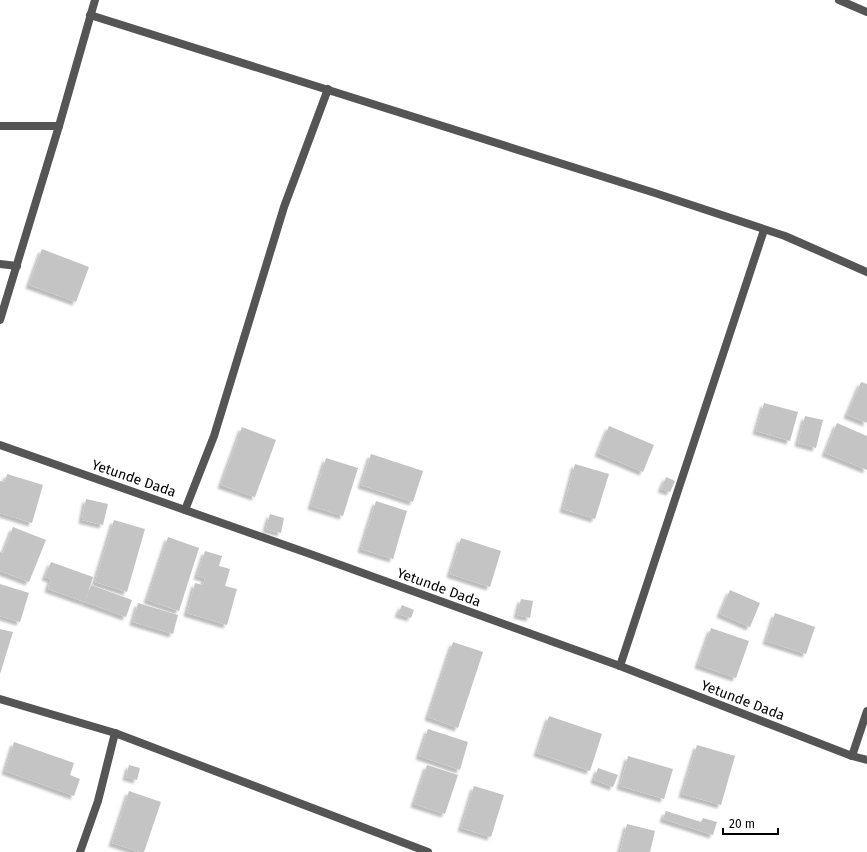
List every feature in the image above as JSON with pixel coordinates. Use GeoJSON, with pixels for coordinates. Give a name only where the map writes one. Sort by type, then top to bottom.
{"type":"FeatureCollection","features":[{"type":"Feature","properties":{"kind":"street"},"geometry":{"type":"LineString","coordinates":[[0,320],[59,126],[95,0]]}},
{"type":"Feature","properties":{"kind":"street"},"geometry":{"type":"LineString","coordinates":[[839,0],[867,12]]}},
{"type":"Feature","properties":{"kind":"street"},"geometry":{"type":"LineString","coordinates":[[90,15],[328,89],[785,236],[867,272]]}},
{"type":"Feature","properties":{"kind":"street"},"geometry":{"type":"LineString","coordinates":[[185,510],[214,436],[284,207],[328,89]]}},
{"type":"Feature","properties":{"kind":"street"},"geometry":{"type":"LineString","coordinates":[[0,126],[59,126]]}},
{"type":"Feature","properties":{"kind":"street"},"geometry":{"type":"LineString","coordinates":[[620,666],[764,230]]}},
{"type":"Feature","properties":{"kind":"street"},"geometry":{"type":"LineString","coordinates":[[0,264],[17,266]]}},
{"type":"Feature","properties":{"kind":"street","name":"Yetunde Dada"},"geometry":{"type":"LineString","coordinates":[[0,444],[321,557],[620,666],[852,756],[867,760]]}},
{"type":"Feature","properties":{"kind":"street"},"geometry":{"type":"LineString","coordinates":[[0,699],[115,733],[428,852]]}},
{"type":"Feature","properties":{"kind":"street"},"geometry":{"type":"LineString","coordinates":[[852,756],[867,711]]}},
{"type":"Feature","properties":{"kind":"street"},"geometry":{"type":"LineString","coordinates":[[80,852],[98,801],[115,733]]}},
{"type":"Feature","properties":{"kind":"building"},"geometry":{"type":"Polygon","coordinates":[[[42,249],[89,267],[76,302],[29,285],[42,249]]]}},
{"type":"Feature","properties":{"kind":"building"},"geometry":{"type":"Polygon","coordinates":[[[861,382],[867,384],[867,423],[847,415],[861,382]]]}},
{"type":"Feature","properties":{"kind":"building"},"geometry":{"type":"Polygon","coordinates":[[[764,403],[798,412],[790,441],[756,431],[764,403]]]}},
{"type":"Feature","properties":{"kind":"building"},"geometry":{"type":"Polygon","coordinates":[[[805,416],[823,420],[816,448],[798,443],[805,416]]]}},
{"type":"Feature","properties":{"kind":"building"},"geometry":{"type":"Polygon","coordinates":[[[837,423],[867,436],[867,470],[825,453],[837,423]]]}},
{"type":"Feature","properties":{"kind":"building"},"geometry":{"type":"Polygon","coordinates":[[[609,426],[654,445],[643,472],[598,453],[609,426]]]}},
{"type":"Feature","properties":{"kind":"building"},"geometry":{"type":"Polygon","coordinates":[[[242,427],[276,440],[255,497],[221,485],[242,427]]]}},
{"type":"Feature","properties":{"kind":"building"},"geometry":{"type":"Polygon","coordinates":[[[371,454],[423,471],[413,502],[361,485],[371,454]]]}},
{"type":"Feature","properties":{"kind":"building"},"geometry":{"type":"Polygon","coordinates":[[[326,458],[358,468],[343,516],[311,506],[326,458]]]}},
{"type":"Feature","properties":{"kind":"building"},"geometry":{"type":"Polygon","coordinates":[[[575,464],[609,474],[595,519],[563,509],[575,464]]]}},
{"type":"Feature","properties":{"kind":"building"},"geometry":{"type":"Polygon","coordinates":[[[7,474],[43,485],[32,523],[0,513],[0,481],[5,482],[7,474]]]}},
{"type":"Feature","properties":{"kind":"building"},"geometry":{"type":"Polygon","coordinates":[[[666,477],[675,481],[670,492],[661,489],[666,477]]]}},
{"type":"Feature","properties":{"kind":"building"},"geometry":{"type":"Polygon","coordinates":[[[86,499],[108,504],[103,525],[82,520],[86,499]]]}},
{"type":"Feature","properties":{"kind":"building"},"geometry":{"type":"Polygon","coordinates":[[[376,501],[407,511],[393,559],[361,549],[376,501]]]}},
{"type":"Feature","properties":{"kind":"building"},"geometry":{"type":"Polygon","coordinates":[[[270,514],[284,518],[281,533],[266,529],[270,514]]]}},
{"type":"Feature","properties":{"kind":"building"},"geometry":{"type":"Polygon","coordinates":[[[114,520],[145,529],[127,592],[95,582],[114,520]]]}},
{"type":"Feature","properties":{"kind":"building"},"geometry":{"type":"Polygon","coordinates":[[[13,527],[46,540],[29,582],[0,571],[0,552],[3,553],[13,527]]]}},
{"type":"Feature","properties":{"kind":"building"},"geometry":{"type":"Polygon","coordinates":[[[168,537],[199,548],[179,611],[147,600],[168,537]]]}},
{"type":"Feature","properties":{"kind":"building"},"geometry":{"type":"Polygon","coordinates":[[[461,538],[501,551],[490,587],[450,574],[461,538]]]}},
{"type":"Feature","properties":{"kind":"building"},"geometry":{"type":"Polygon","coordinates":[[[205,551],[222,556],[219,566],[230,569],[225,586],[237,589],[227,625],[187,613],[195,583],[203,585],[205,578],[197,576],[205,551]]]}},
{"type":"Feature","properties":{"kind":"building"},"geometry":{"type":"Polygon","coordinates":[[[51,562],[93,577],[85,602],[48,589],[51,579],[45,577],[51,562]]]}},
{"type":"Feature","properties":{"kind":"building"},"geometry":{"type":"Polygon","coordinates":[[[0,584],[29,593],[20,622],[0,616],[0,584]]]}},
{"type":"Feature","properties":{"kind":"building"},"geometry":{"type":"Polygon","coordinates":[[[91,585],[132,600],[126,617],[85,602],[91,585]]]}},
{"type":"Feature","properties":{"kind":"building"},"geometry":{"type":"Polygon","coordinates":[[[730,590],[760,603],[750,627],[720,614],[730,590]]]}},
{"type":"Feature","properties":{"kind":"building"},"geometry":{"type":"Polygon","coordinates":[[[521,599],[533,601],[530,618],[517,615],[521,599]]]}},
{"type":"Feature","properties":{"kind":"building"},"geometry":{"type":"Polygon","coordinates":[[[138,603],[178,615],[173,634],[133,622],[138,603]]]}},
{"type":"Feature","properties":{"kind":"building"},"geometry":{"type":"Polygon","coordinates":[[[402,605],[414,610],[411,618],[398,614],[402,605]]]}},
{"type":"Feature","properties":{"kind":"building"},"geometry":{"type":"Polygon","coordinates":[[[775,613],[815,627],[806,654],[766,641],[775,613]]]}},
{"type":"Feature","properties":{"kind":"building"},"geometry":{"type":"Polygon","coordinates":[[[711,628],[749,641],[736,678],[698,665],[711,628]]]}},
{"type":"Feature","properties":{"kind":"building"},"geometry":{"type":"Polygon","coordinates":[[[0,629],[13,632],[0,674],[0,629]]]}},
{"type":"Feature","properties":{"kind":"building"},"geometry":{"type":"Polygon","coordinates":[[[453,642],[483,652],[458,728],[428,717],[453,642]]]}},
{"type":"Feature","properties":{"kind":"building"},"geometry":{"type":"Polygon","coordinates":[[[549,716],[602,734],[590,771],[537,753],[549,716]]]}},
{"type":"Feature","properties":{"kind":"building"},"geometry":{"type":"Polygon","coordinates":[[[428,729],[468,742],[460,770],[419,756],[428,729]]]}},
{"type":"Feature","properties":{"kind":"building"},"geometry":{"type":"Polygon","coordinates":[[[14,742],[74,763],[70,775],[80,779],[74,796],[5,771],[14,742]]]}},
{"type":"Feature","properties":{"kind":"building"},"geometry":{"type":"Polygon","coordinates":[[[697,745],[735,756],[721,805],[682,794],[697,745]]]}},
{"type":"Feature","properties":{"kind":"building"},"geometry":{"type":"Polygon","coordinates":[[[628,756],[673,769],[664,799],[620,786],[628,756]]]}},
{"type":"Feature","properties":{"kind":"building"},"geometry":{"type":"Polygon","coordinates":[[[129,765],[140,768],[137,780],[126,777],[129,765]]]}},
{"type":"Feature","properties":{"kind":"building"},"geometry":{"type":"Polygon","coordinates":[[[427,765],[458,775],[445,814],[414,804],[427,765]]]}},
{"type":"Feature","properties":{"kind":"building"},"geometry":{"type":"Polygon","coordinates":[[[598,768],[618,775],[613,787],[594,780],[598,768]]]}},
{"type":"Feature","properties":{"kind":"building"},"geometry":{"type":"Polygon","coordinates":[[[474,786],[504,795],[491,837],[461,828],[474,786]]]}},
{"type":"Feature","properties":{"kind":"building"},"geometry":{"type":"Polygon","coordinates":[[[129,791],[161,802],[144,852],[112,843],[129,791]]]}},
{"type":"Feature","properties":{"kind":"building"},"geometry":{"type":"Polygon","coordinates":[[[666,811],[701,822],[703,818],[717,822],[713,835],[663,819],[666,811]]]}},
{"type":"Feature","properties":{"kind":"building"},"geometry":{"type":"Polygon","coordinates":[[[627,824],[655,831],[650,852],[620,852],[627,824]]]}}]}
